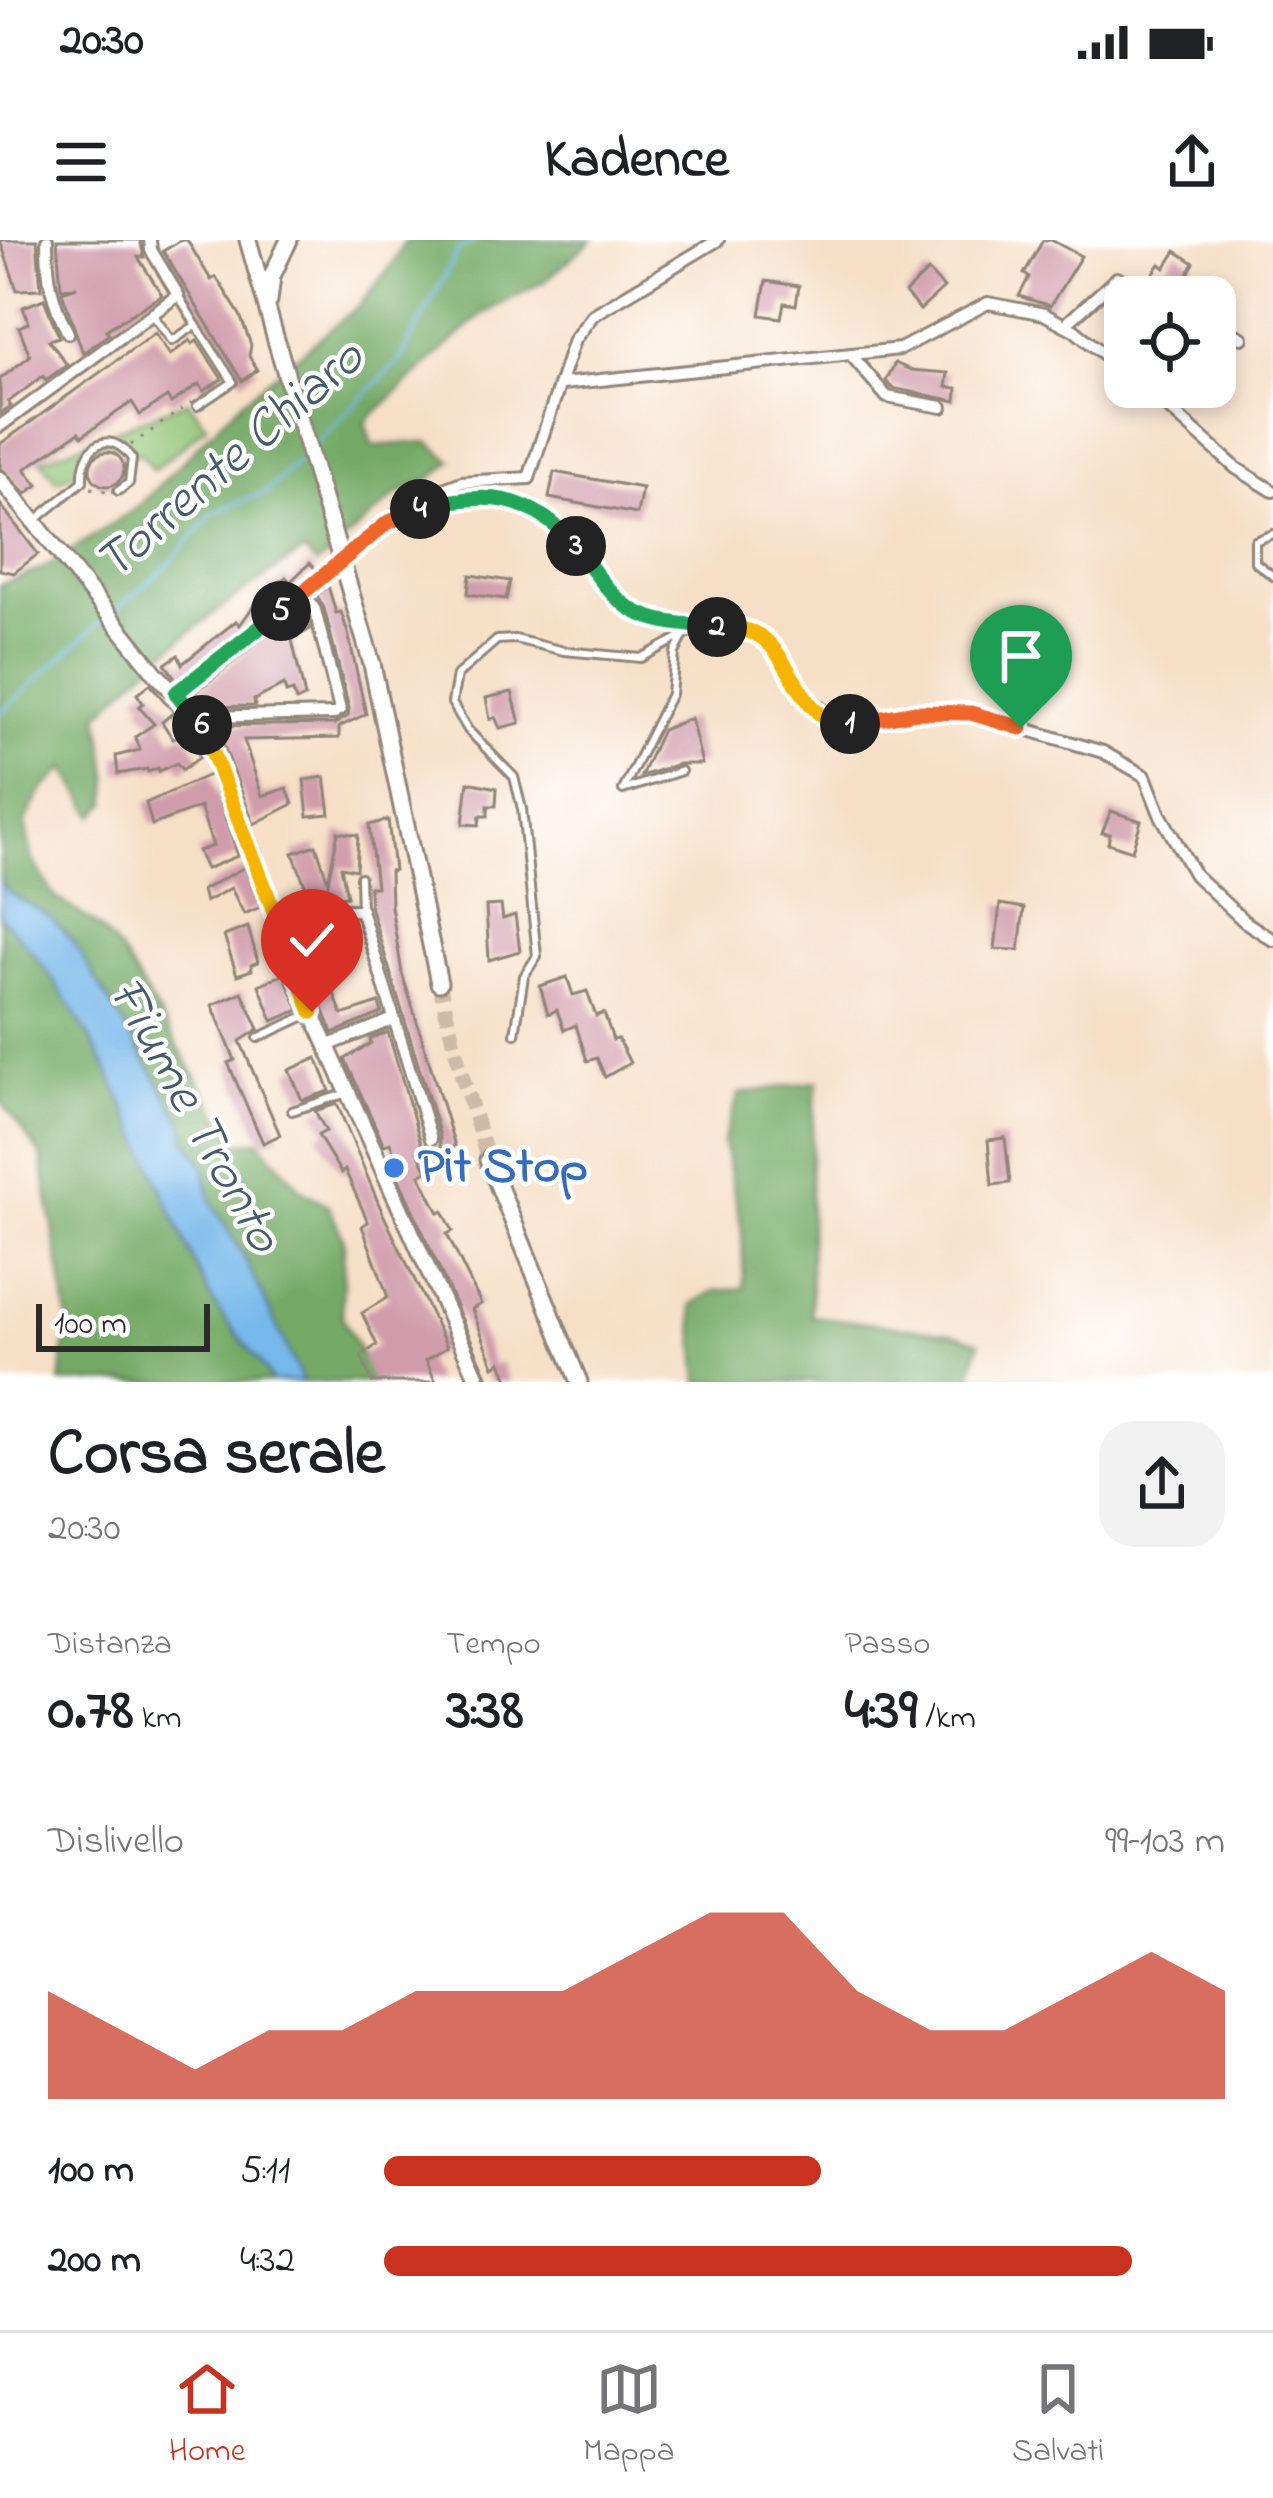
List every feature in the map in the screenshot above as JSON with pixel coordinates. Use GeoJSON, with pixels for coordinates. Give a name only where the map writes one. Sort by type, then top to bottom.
{"type":"FeatureCollection","features":[{"type":"Feature","properties":{"kind":"main road"},"geometry":{"type":"LineString","coordinates":[[248,240],[372,664],[439,983]]}},
{"type":"Feature","properties":{"kind":"main road"},"geometry":{"type":"LineString","coordinates":[[268,310],[272,276],[289,240]]}},
{"type":"Feature","properties":{"kind":"main road"},"geometry":{"type":"LineString","coordinates":[[488,1160],[579,1382]]}},
{"type":"Feature","properties":{"kind":"street"},"geometry":{"type":"LineString","coordinates":[[47,240],[51,302],[68,333]]}},
{"type":"Feature","properties":{"kind":"street"},"geometry":{"type":"LineString","coordinates":[[0,426],[178,295],[151,250],[151,240]]}},
{"type":"Feature","properties":{"kind":"street"},"geometry":{"type":"LineString","coordinates":[[176,693],[304,593],[412,500],[462,482],[529,478],[574,340],[593,315],[718,240]]}},
{"type":"Feature","properties":{"kind":"street"},"geometry":{"type":"LineString","coordinates":[[1065,325],[1104,290]]}},
{"type":"Feature","properties":{"kind":"street"},"geometry":{"type":"LineString","coordinates":[[562,384],[900,349],[988,303],[1044,314],[1104,355]]}},
{"type":"Feature","properties":{"kind":"street"},"geometry":{"type":"LineString","coordinates":[[1236,335],[1242,338]]}},
{"type":"Feature","properties":{"kind":"street"},"geometry":{"type":"LineString","coordinates":[[853,357],[887,398],[942,407]]}},
{"type":"Feature","properties":{"kind":"street"},"geometry":{"type":"LineString","coordinates":[[1169,408],[1236,468],[1273,491]]}},
{"type":"Feature","properties":{"kind":"street"},"geometry":{"type":"LineString","coordinates":[[0,479],[157,676],[198,717],[211,741],[312,1012],[479,1382]]}},
{"type":"Feature","properties":{"kind":"street"},"geometry":{"type":"LineString","coordinates":[[387,523],[458,497],[513,500],[551,519],[611,597],[651,620],[757,634],[777,652],[800,691],[840,724],[916,712],[971,713],[1103,752],[1144,776],[1195,875],[1244,921],[1273,940]]}},
{"type":"Feature","properties":{"kind":"street"},"geometry":{"type":"LineString","coordinates":[[198,717],[337,712],[315,610],[304,593]]}},
{"type":"Feature","properties":{"kind":"street"},"geometry":{"type":"LineString","coordinates":[[274,911],[362,910],[430,1139]]}},
{"type":"Feature","properties":{"kind":"street"},"geometry":{"type":"LineString","coordinates":[[327,1046],[394,1018]]}},
{"type":"Feature","properties":{"kind":"lane"},"geometry":{"type":"LineString","coordinates":[[178,295],[233,382],[201,403]]}},
{"type":"Feature","properties":{"kind":"lane"},"geometry":{"type":"LineString","coordinates":[[152,314],[172,341],[196,325]]}},
{"type":"Feature","properties":{"kind":"lane"},"geometry":{"type":"LineString","coordinates":[[33,522],[83,481],[82,463],[90,448],[102,443],[125,450],[133,470],[118,491]]}},
{"type":"Feature","properties":{"kind":"lane"},"geometry":{"type":"LineString","coordinates":[[1273,534],[1255,541],[1255,562],[1273,576]]}},
{"type":"Feature","properties":{"kind":"lane"},"geometry":{"type":"LineString","coordinates":[[515,1034],[524,976],[537,956],[522,809],[514,777],[468,730],[452,704],[458,674],[496,640],[641,658],[704,626]]}},
{"type":"Feature","properties":{"kind":"lane"},"geometry":{"type":"LineString","coordinates":[[681,771],[623,790],[670,694],[675,653],[684,635]]}},
{"type":"Feature","properties":{"kind":"lane"},"geometry":{"type":"LineString","coordinates":[[360,878],[362,910]]}},
{"type":"Feature","properties":{"kind":"lane"},"geometry":{"type":"LineString","coordinates":[[259,1038],[312,1012]]}},
{"type":"Feature","properties":{"kind":"lane"},"geometry":{"type":"LineString","coordinates":[[292,1111],[347,1092]]}},
{"type":"Feature","properties":{"kind":"path"},"geometry":{"type":"LineString","coordinates":[[125,450],[188,403],[201,403]]}},
{"type":"Feature","properties":{"kind":"path"},"geometry":{"type":"LineString","coordinates":[[84,491],[118,491]]}},
{"type":"Feature","properties":{"kind":"green space"},"geometry":{"type":"Polygon","coordinates":[[[405,240],[592,240],[546,280],[481,315],[365,422],[372,446],[428,442],[452,461],[433,477],[396,495],[317,565],[304,551],[222,607],[122,692],[99,715],[109,778],[107,803],[94,816],[65,768],[41,792],[25,823],[32,859],[54,896],[95,924],[120,951],[237,1144],[258,1140],[303,1191],[328,1205],[344,1240],[342,1317],[373,1378],[371,1382],[303,1382],[246,1261],[211,1201],[203,1163],[186,1138],[184,1124],[101,987],[51,918],[8,892],[0,879],[0,585],[44,568],[138,507],[239,404],[361,304],[405,240]]]}},
{"type":"Feature","properties":{"kind":"green space"},"geometry":{"type":"Polygon","coordinates":[[[188,401],[207,426],[153,470],[140,452],[134,456],[117,442],[103,441],[82,454],[79,471],[57,481],[41,460],[188,401]]]}},
{"type":"Feature","properties":{"kind":"green space"},"geometry":{"type":"Polygon","coordinates":[[[0,916],[36,956],[95,1046],[208,1292],[272,1382],[60,1382],[68,1318],[41,1155],[0,1100],[0,916]]]}},
{"type":"Feature","properties":{"kind":"green space"},"geometry":{"type":"Polygon","coordinates":[[[818,1081],[811,1169],[811,1316],[951,1333],[980,1342],[969,1382],[699,1382],[692,1304],[715,1291],[744,1288],[742,1230],[723,1141],[739,1094],[818,1081]]]}},
{"type":"Feature","properties":{"kind":"water"},"geometry":{"type":"Polygon","coordinates":[[[0,879],[8,892],[51,918],[73,942],[184,1124],[186,1139],[203,1163],[211,1201],[246,1261],[303,1382],[272,1382],[215,1304],[94,1046],[67,1000],[0,916],[0,879]]]}},
{"type":"Feature","properties":{"kind":"building"},"geometry":{"type":"Polygon","coordinates":[[[0,240],[37,240],[41,289],[17,290],[0,240]]]}},
{"type":"Feature","properties":{"kind":"building"},"geometry":{"type":"Polygon","coordinates":[[[57,240],[140,240],[144,257],[138,257],[162,295],[106,330],[109,334],[83,353],[62,292],[77,287],[61,288],[57,240]]]}},
{"type":"Feature","properties":{"kind":"building"},"geometry":{"type":"Polygon","coordinates":[[[187,240],[211,280],[216,277],[240,315],[257,370],[242,381],[163,251],[187,240]]]}},
{"type":"Feature","properties":{"kind":"building"},"geometry":{"type":"Polygon","coordinates":[[[1043,240],[1081,256],[1050,306],[1019,296],[1029,277],[1024,274],[1043,240]]]}},
{"type":"Feature","properties":{"kind":"building"},"geometry":{"type":"Polygon","coordinates":[[[1176,251],[1194,263],[1187,276],[1152,276],[1160,264],[1165,268],[1176,251]]]}},
{"type":"Feature","properties":{"kind":"building"},"geometry":{"type":"Polygon","coordinates":[[[928,271],[944,288],[920,310],[905,293],[928,271]]]}},
{"type":"Feature","properties":{"kind":"building"},"geometry":{"type":"Polygon","coordinates":[[[766,281],[799,286],[796,305],[784,303],[781,318],[760,315],[766,281]]]}},
{"type":"Feature","properties":{"kind":"building"},"geometry":{"type":"Polygon","coordinates":[[[44,299],[59,337],[49,340],[67,365],[46,380],[43,376],[8,402],[11,406],[0,414],[0,379],[30,356],[19,327],[29,323],[23,307],[44,299]]]}},
{"type":"Feature","properties":{"kind":"building"},"geometry":{"type":"Polygon","coordinates":[[[155,333],[170,355],[190,340],[192,344],[197,341],[222,379],[204,391],[199,384],[171,403],[167,397],[140,415],[132,402],[82,436],[79,432],[25,469],[38,485],[26,494],[0,467],[0,444],[155,333]]]}},
{"type":"Feature","properties":{"kind":"building"},"geometry":{"type":"Polygon","coordinates":[[[895,363],[911,370],[948,373],[946,387],[957,388],[956,401],[892,388],[886,381],[895,363]]]}},
{"type":"Feature","properties":{"kind":"building"},"geometry":{"type":"Polygon","coordinates":[[[107,452],[119,457],[124,469],[119,481],[107,486],[95,481],[90,469],[95,457],[107,452]]]}},
{"type":"Feature","properties":{"kind":"building"},"geometry":{"type":"Polygon","coordinates":[[[554,472],[642,488],[637,514],[549,498],[554,472]]]}},
{"type":"Feature","properties":{"kind":"building"},"geometry":{"type":"Polygon","coordinates":[[[0,504],[38,554],[14,573],[0,570],[0,504]]]}},
{"type":"Feature","properties":{"kind":"building"},"geometry":{"type":"Polygon","coordinates":[[[310,563],[316,570],[177,680],[165,664],[178,655],[182,664],[236,621],[240,625],[262,594],[286,577],[290,582],[310,563]]]}},
{"type":"Feature","properties":{"kind":"building"},"geometry":{"type":"Polygon","coordinates":[[[470,575],[510,581],[506,599],[468,594],[470,575]]]}},
{"type":"Feature","properties":{"kind":"building"},"geometry":{"type":"Polygon","coordinates":[[[328,586],[348,633],[366,714],[339,727],[339,738],[244,740],[262,796],[287,788],[293,804],[254,824],[216,726],[334,724],[348,716],[317,595],[328,586]]]}},
{"type":"Feature","properties":{"kind":"building"},"geometry":{"type":"Polygon","coordinates":[[[302,607],[310,629],[292,640],[305,697],[296,701],[284,685],[254,700],[255,706],[204,707],[192,695],[302,607]]]}},
{"type":"Feature","properties":{"kind":"building"},"geometry":{"type":"Polygon","coordinates":[[[150,684],[174,712],[162,722],[173,739],[185,732],[200,757],[182,770],[177,763],[159,771],[118,774],[116,756],[140,750],[135,737],[154,724],[139,707],[143,703],[137,694],[150,684]]]}},
{"type":"Feature","properties":{"kind":"building"},"geometry":{"type":"Polygon","coordinates":[[[512,692],[520,723],[500,728],[495,717],[490,719],[486,698],[512,692]]]}},
{"type":"Feature","properties":{"kind":"building"},"geometry":{"type":"Polygon","coordinates":[[[691,718],[702,764],[679,764],[641,776],[662,730],[691,718]]]}},
{"type":"Feature","properties":{"kind":"building"},"geometry":{"type":"Polygon","coordinates":[[[211,774],[238,856],[206,869],[198,851],[213,846],[200,807],[152,825],[146,803],[211,774]]]}},
{"type":"Feature","properties":{"kind":"building"},"geometry":{"type":"Polygon","coordinates":[[[325,777],[330,814],[308,816],[304,780],[325,777]]]}},
{"type":"Feature","properties":{"kind":"building"},"geometry":{"type":"Polygon","coordinates":[[[468,782],[497,788],[496,806],[488,806],[488,816],[480,816],[479,825],[463,824],[468,782]]]}},
{"type":"Feature","properties":{"kind":"building"},"geometry":{"type":"Polygon","coordinates":[[[1111,811],[1141,821],[1132,851],[1108,843],[1110,834],[1102,833],[1111,811]]]}},
{"type":"Feature","properties":{"kind":"building"},"geometry":{"type":"Polygon","coordinates":[[[388,820],[394,870],[390,871],[391,906],[402,973],[455,1146],[440,1153],[440,1136],[370,906],[369,887],[376,887],[369,825],[388,820]]]}},
{"type":"Feature","properties":{"kind":"building"},"geometry":{"type":"Polygon","coordinates":[[[338,832],[358,835],[356,870],[341,867],[347,896],[311,901],[293,853],[316,845],[328,882],[338,832]]]}},
{"type":"Feature","properties":{"kind":"building"},"geometry":{"type":"Polygon","coordinates":[[[245,867],[261,907],[244,914],[231,888],[205,902],[202,890],[245,867]]]}},
{"type":"Feature","properties":{"kind":"building"},"geometry":{"type":"Polygon","coordinates":[[[1000,904],[1024,908],[1019,950],[995,949],[1000,904]]]}},
{"type":"Feature","properties":{"kind":"building"},"geometry":{"type":"Polygon","coordinates":[[[501,905],[503,919],[515,915],[520,951],[489,960],[486,906],[501,905]]]}},
{"type":"Feature","properties":{"kind":"building"},"geometry":{"type":"Polygon","coordinates":[[[324,920],[349,969],[325,978],[313,944],[303,948],[292,921],[324,920]]]}},
{"type":"Feature","properties":{"kind":"building"},"geometry":{"type":"Polygon","coordinates":[[[248,927],[258,962],[251,965],[252,970],[237,975],[224,936],[248,927]]]}},
{"type":"Feature","properties":{"kind":"building"},"geometry":{"type":"Polygon","coordinates":[[[284,974],[299,1010],[273,1021],[259,985],[284,974]]]}},
{"type":"Feature","properties":{"kind":"building"},"geometry":{"type":"Polygon","coordinates":[[[567,977],[573,995],[587,991],[596,1016],[604,1013],[613,1040],[618,1039],[630,1063],[605,1077],[597,1058],[587,1061],[576,1025],[564,1030],[557,1010],[548,1014],[540,986],[567,977]]]}},
{"type":"Feature","properties":{"kind":"building"},"geometry":{"type":"Polygon","coordinates":[[[330,983],[342,1015],[379,1003],[382,1013],[333,1033],[315,989],[330,983]]]}},
{"type":"Feature","properties":{"kind":"building"},"geometry":{"type":"Polygon","coordinates":[[[242,992],[259,1029],[240,1041],[280,1135],[263,1143],[228,1063],[235,1060],[212,1005],[242,992]]]}},
{"type":"Feature","properties":{"kind":"building"},"geometry":{"type":"Polygon","coordinates":[[[388,1032],[423,1150],[418,1152],[427,1171],[420,1175],[453,1231],[447,1234],[481,1304],[472,1309],[494,1366],[501,1362],[509,1382],[490,1382],[396,1172],[402,1169],[390,1143],[384,1145],[345,1059],[371,1043],[370,1039],[388,1032]]]}},
{"type":"Feature","properties":{"kind":"building"},"geometry":{"type":"Polygon","coordinates":[[[317,1058],[330,1091],[302,1100],[289,1070],[317,1058]]]}},
{"type":"Feature","properties":{"kind":"building"},"geometry":{"type":"Polygon","coordinates":[[[337,1104],[447,1347],[426,1360],[436,1382],[372,1382],[361,1356],[377,1345],[362,1313],[388,1297],[362,1226],[368,1222],[345,1170],[341,1173],[318,1135],[326,1131],[315,1111],[337,1104]]]}},
{"type":"Feature","properties":{"kind":"building"},"geometry":{"type":"Polygon","coordinates":[[[1005,1138],[1010,1183],[992,1185],[988,1140],[1005,1138]]]}},
{"type":"Feature","properties":{"kind":"waterway","name":"Torrente Chiaro"},"geometry":{"type":"LineString","coordinates":[[313,446],[400,360],[458,250],[477,240]]}},
{"type":"Feature","properties":{"kind":"waterway","name":"Torrente Chiaro"},"geometry":{"type":"LineString","coordinates":[[113,612],[166,567],[213,513],[266,492],[302,457]]}},
{"type":"Feature","properties":{"kind":"waterway","name":"Torrente Chiaro"},"geometry":{"type":"LineString","coordinates":[[0,713],[105,618]]}},
{"type":"Feature","properties":{"kind":"tunnel"},"geometry":{"type":"LineString","coordinates":[[439,983],[488,1160]]}},
{"type":"Feature","properties":{"kind":"place","name":"Pit Stop"},"geometry":{"type":"Point","coordinates":[394,1168]}},
{"type":"Feature","properties":{"kind":"route"},"geometry":{"type":"LineString","coordinates":[[312,1012],[211,741],[198,717],[176,693],[387,523],[412,511],[458,497],[513,500],[551,519],[611,597],[651,620],[757,634],[777,652],[800,691],[840,724],[916,712],[971,713],[1021,728]]}},
{"type":"Feature","properties":{"kind":"water label","name":"Fiume Tronto"},"geometry":{"type":"Point","coordinates":[193,1116]}}]}
